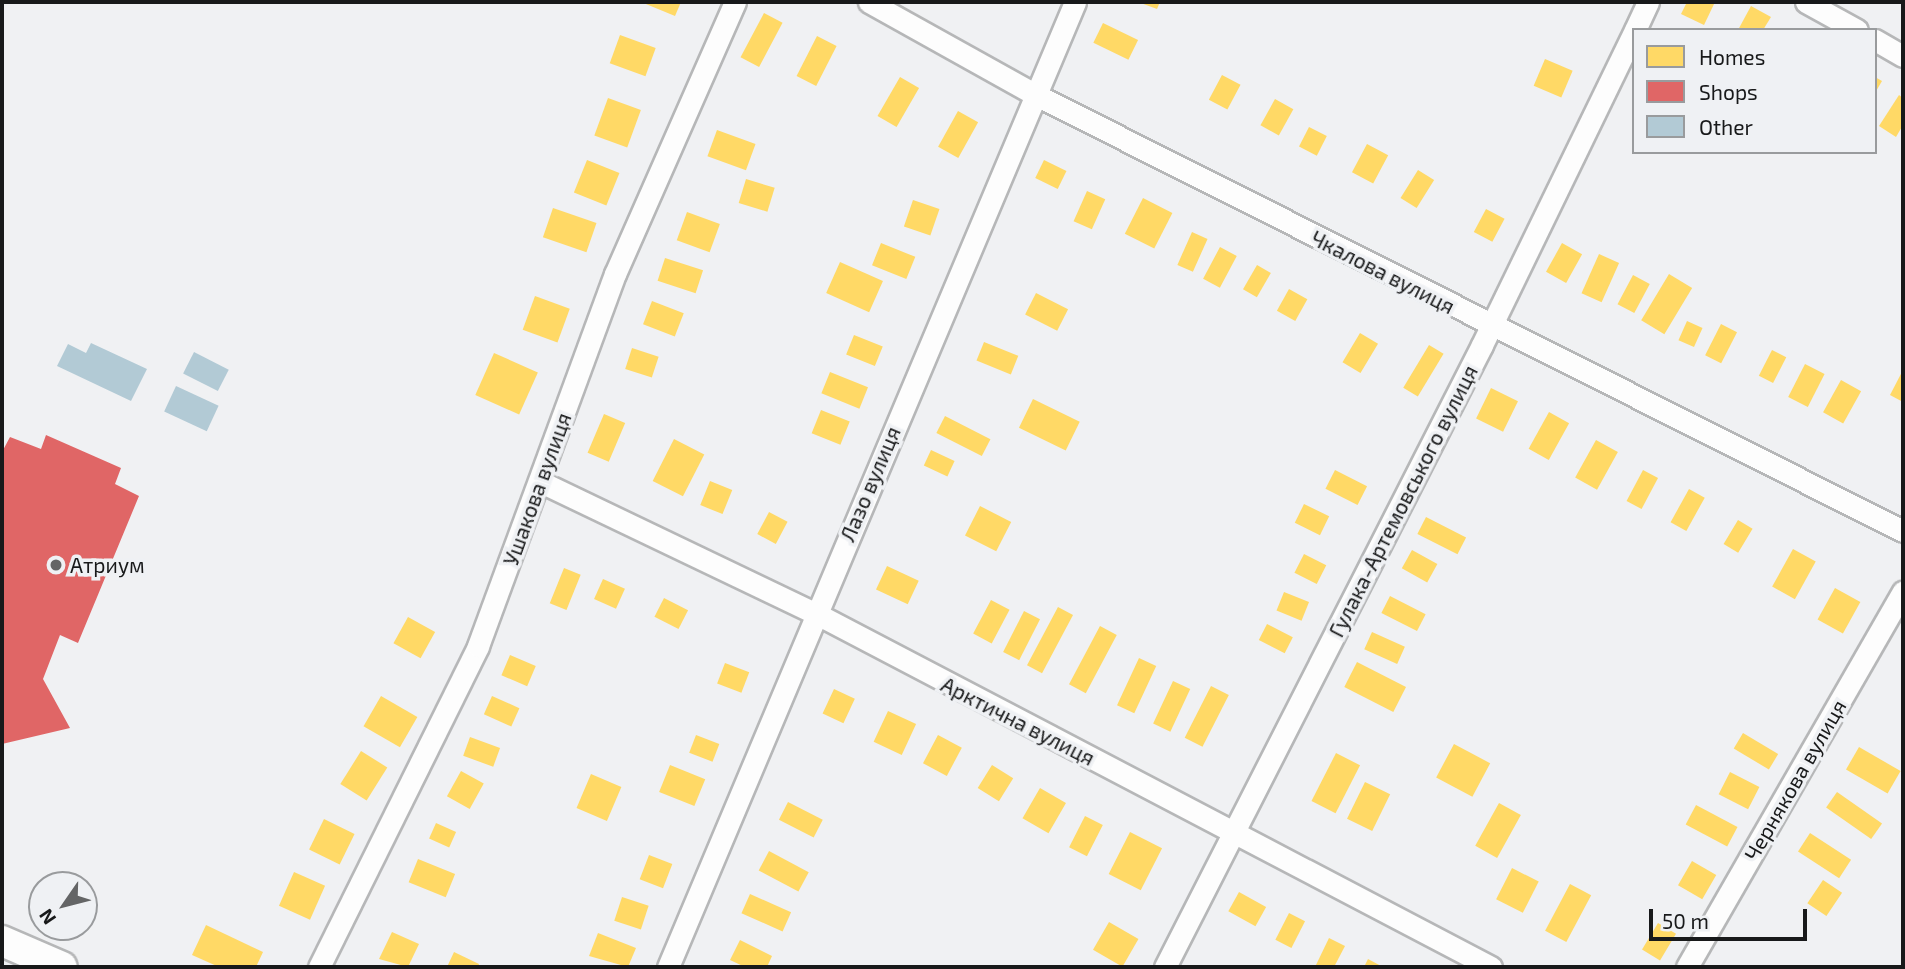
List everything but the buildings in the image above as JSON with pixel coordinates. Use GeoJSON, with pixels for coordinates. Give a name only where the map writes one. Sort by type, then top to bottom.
{"type":"FeatureCollection","features":[{"type":"Feature","properties":{"kind":"main road"},"geometry":{"type":"LineString","coordinates":[[2,941],[62,967]]}},
{"type":"Feature","properties":{"kind":"street","name":"Ушакова вулиця"},"geometry":{"type":"LineString","coordinates":[[319,967],[478,646],[541,482],[615,274],[734,2]]}},
{"type":"Feature","properties":{"kind":"street","name":"Чкалова вулиця"},"geometry":{"type":"LineString","coordinates":[[869,2],[1038,96],[1491,327],[1903,531]]}},
{"type":"Feature","properties":{"kind":"street","name":"Лазо вулиця"},"geometry":{"type":"LineString","coordinates":[[668,967],[815,613],[1038,96],[1075,2]]}},
{"type":"Feature","properties":{"kind":"street","name":"Гулака-Артемовського вулиця"},"geometry":{"type":"LineString","coordinates":[[1635,28],[1648,2]]}},
{"type":"Feature","properties":{"kind":"street"},"geometry":{"type":"LineString","coordinates":[[1806,2],[1853,28]]}},
{"type":"Feature","properties":{"kind":"street","name":"Гулака-Артемовського вулиця"},"geometry":{"type":"LineString","coordinates":[[1165,967],[1491,327],[1632,35]]}},
{"type":"Feature","properties":{"kind":"street"},"geometry":{"type":"LineString","coordinates":[[1877,41],[1903,56]]}},
{"type":"Feature","properties":{"kind":"street","name":"Арктична вулиця"},"geometry":{"type":"LineString","coordinates":[[541,482],[815,613],[1491,967]]}},
{"type":"Feature","properties":{"kind":"street","name":"Чернякова вулиця"},"geometry":{"type":"LineString","coordinates":[[1687,967],[1903,592]]}},
{"type":"Feature","properties":{"kind":"place","name":"Атриум"},"geometry":{"type":"Point","coordinates":[56,565]}}]}
